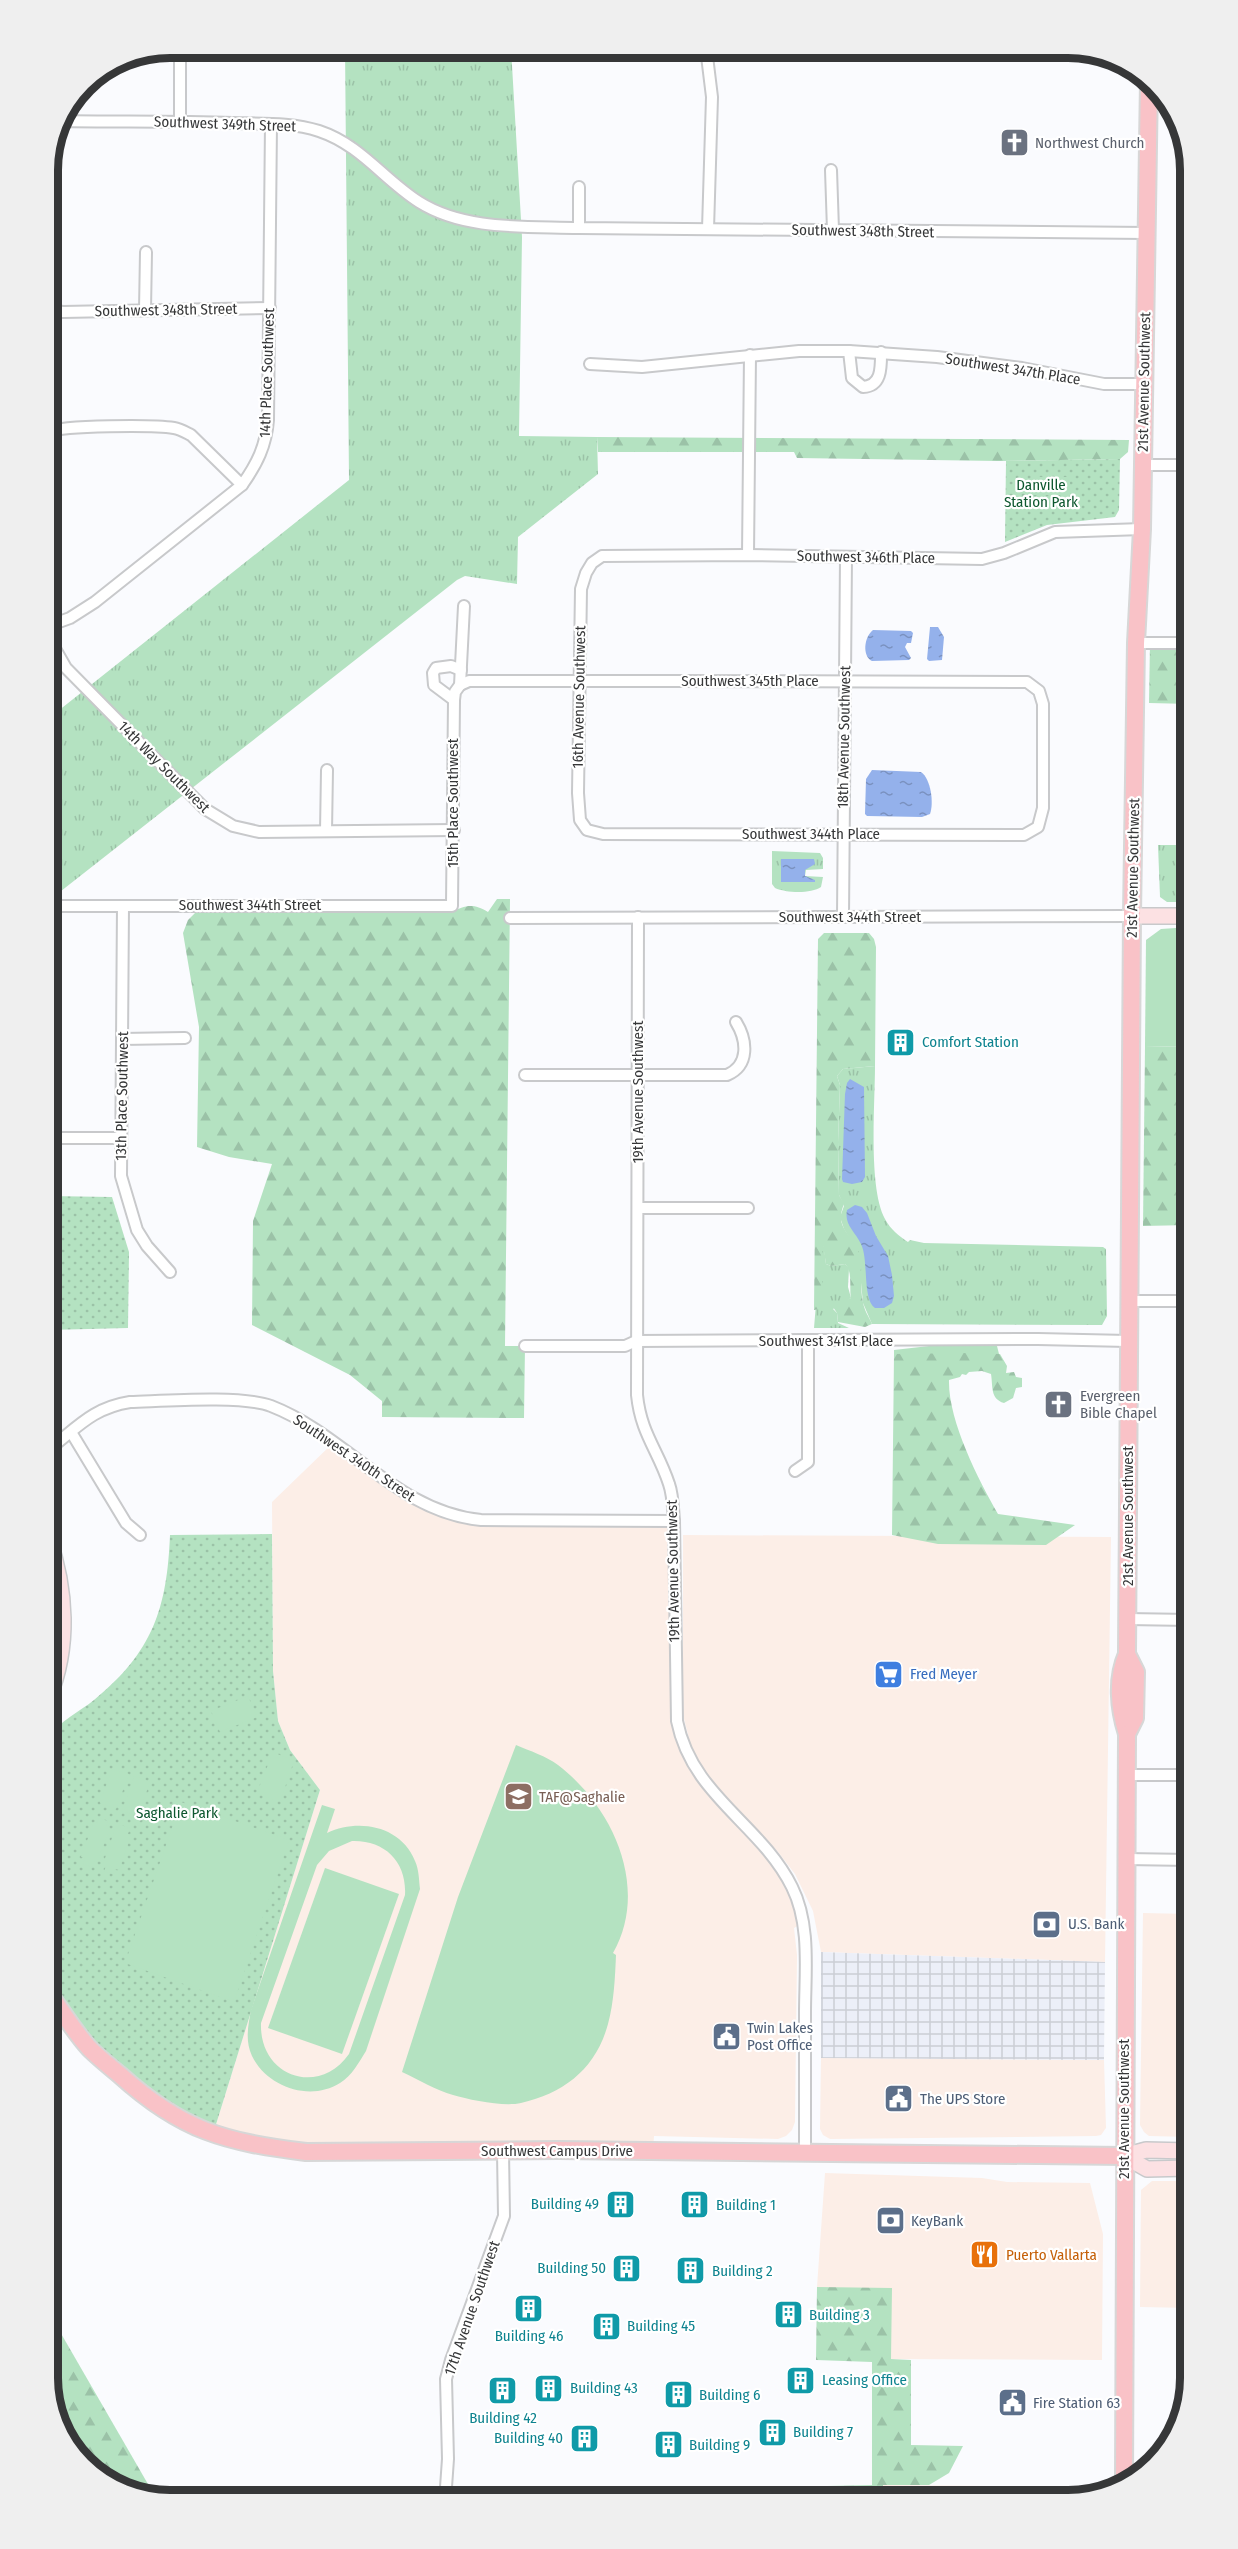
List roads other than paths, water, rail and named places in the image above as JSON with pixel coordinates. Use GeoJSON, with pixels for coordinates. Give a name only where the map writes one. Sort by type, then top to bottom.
{"type":"FeatureCollection","features":[{"type":"Feature","properties":{"kind":"main road","name":"21st Avenue Southwest"},"geometry":{"type":"LineString","coordinates":[[1124,2474],[1127,1734],[1121,1715],[1121,1668],[1127,1654],[1132,916],[1136,643],[1142,530],[1149,93]]}},
{"type":"Feature","properties":{"kind":"main road","name":"Southwest Campus Drive"},"geometry":{"type":"LineString","coordinates":[[58,2006],[88,2047],[139,2092],[192,2127],[269,2147],[306,2152],[641,2151],[1124,2156]]}},
{"type":"Feature","properties":{"kind":"street"},"geometry":{"type":"LineString","coordinates":[[180,59],[180,121]]}},
{"type":"Feature","properties":{"kind":"street"},"geometry":{"type":"LineString","coordinates":[[707,59],[712,97],[708,229]]}},
{"type":"Feature","properties":{"kind":"street","name":"Southwest 349th Street"},"geometry":{"type":"LineString","coordinates":[[70,122],[180,121],[295,125],[319,131],[355,148],[418,201],[440,212],[465,220],[491,224],[579,228]]}},
{"type":"Feature","properties":{"kind":"street","name":"14th Place Southwest"},"geometry":{"type":"LineString","coordinates":[[59,622],[95,602],[242,485],[257,465],[267,431],[271,124]]}},
{"type":"Feature","properties":{"kind":"street"},"geometry":{"type":"LineString","coordinates":[[831,170],[832,231]]}},
{"type":"Feature","properties":{"kind":"street"},"geometry":{"type":"LineString","coordinates":[[579,187],[579,228]]}},
{"type":"Feature","properties":{"kind":"street","name":"Southwest 348th Street"},"geometry":{"type":"LineString","coordinates":[[579,228],[1147,233]]}},
{"type":"Feature","properties":{"kind":"street"},"geometry":{"type":"LineString","coordinates":[[145,310],[146,252]]}},
{"type":"Feature","properties":{"kind":"street","name":"Southwest 348th Street"},"geometry":{"type":"LineString","coordinates":[[59,311],[270,308]]}},
{"type":"Feature","properties":{"kind":"street"},"geometry":{"type":"LineString","coordinates":[[849,351],[852,378],[863,387],[874,385],[878,380],[881,352]]}},
{"type":"Feature","properties":{"kind":"street","name":"Southwest 347th Place"},"geometry":{"type":"LineString","coordinates":[[590,364],[642,367],[750,355],[881,352],[1022,368],[1104,384],[1144,384]]}},
{"type":"Feature","properties":{"kind":"street"},"geometry":{"type":"LineString","coordinates":[[748,555],[750,355]]}},
{"type":"Feature","properties":{"kind":"street"},"geometry":{"type":"LineString","coordinates":[[59,430],[159,427],[183,430],[242,485]]}},
{"type":"Feature","properties":{"kind":"street"},"geometry":{"type":"LineString","coordinates":[[1143,465],[1180,465]]}},
{"type":"Feature","properties":{"kind":"street","name":"Southwest 346th Place"},"geometry":{"type":"LineString","coordinates":[[589,567],[594,560],[602,556],[748,555],[982,559],[1004,553],[1055,532],[1142,530]]}},
{"type":"Feature","properties":{"kind":"street","name":"18th Avenue Southwest"},"geometry":{"type":"LineString","coordinates":[[843,917],[846,557]]}},
{"type":"Feature","properties":{"kind":"street","name":"16th Avenue Southwest"},"geometry":{"type":"LineString","coordinates":[[584,827],[580,820],[578,793],[579,681],[581,589],[589,567]]}},
{"type":"Feature","properties":{"kind":"street","name":"15th Place Southwest"},"geometry":{"type":"LineString","coordinates":[[453,906],[454,700],[455,692],[460,685],[464,606]]}},
{"type":"Feature","properties":{"kind":"street"},"geometry":{"type":"LineString","coordinates":[[1136,643],[1180,643]]}},
{"type":"Feature","properties":{"kind":"street","name":"14th Way Southwest"},"geometry":{"type":"LineString","coordinates":[[59,655],[66,668],[214,815],[233,826],[259,832],[326,831]]}},
{"type":"Feature","properties":{"kind":"street"},"geometry":{"type":"LineString","coordinates":[[454,700],[435,685],[433,673],[436,668],[444,666],[461,670]]}},
{"type":"Feature","properties":{"kind":"street","name":"Southwest 345th Place"},"geometry":{"type":"LineString","coordinates":[[460,685],[469,681],[1027,682],[1039,691],[1043,714],[1043,808],[1038,826]]}},
{"type":"Feature","properties":{"kind":"street"},"geometry":{"type":"LineString","coordinates":[[327,770],[326,831],[454,831]]}},
{"type":"Feature","properties":{"kind":"street","name":"Southwest 344th Place"},"geometry":{"type":"LineString","coordinates":[[584,827],[592,833],[603,834],[1023,836],[1038,826]]}},
{"type":"Feature","properties":{"kind":"street","name":"Southwest 344th Street"},"geometry":{"type":"LineString","coordinates":[[59,906],[453,906]]}},
{"type":"Feature","properties":{"kind":"street","name":"13th Place Southwest"},"geometry":{"type":"LineString","coordinates":[[123,906],[121,1176],[129,1210],[137,1230],[147,1246],[170,1272]]}},
{"type":"Feature","properties":{"kind":"street","name":"Southwest 344th Street"},"geometry":{"type":"LineString","coordinates":[[510,918],[1180,916]]}},
{"type":"Feature","properties":{"kind":"street","name":"19th Avenue Southwest"},"geometry":{"type":"LineString","coordinates":[[638,917],[639,1208],[636,1341],[639,1415],[650,1445],[669,1483],[675,1521],[677,1721],[680,1738],[694,1768],[773,1857],[801,1910],[805,1959],[805,2154]]}},
{"type":"Feature","properties":{"kind":"street"},"geometry":{"type":"LineString","coordinates":[[525,1075],[722,1076],[731,1073],[744,1057],[744,1039],[736,1022]]}},
{"type":"Feature","properties":{"kind":"street"},"geometry":{"type":"LineString","coordinates":[[122,1039],[185,1038]]}},
{"type":"Feature","properties":{"kind":"street"},"geometry":{"type":"LineString","coordinates":[[59,1138],[120,1138]]}},
{"type":"Feature","properties":{"kind":"street"},"geometry":{"type":"LineString","coordinates":[[639,1208],[748,1208]]}},
{"type":"Feature","properties":{"kind":"street"},"geometry":{"type":"LineString","coordinates":[[1129,1301],[1180,1301]]}},
{"type":"Feature","properties":{"kind":"street","name":"Southwest 341st Place"},"geometry":{"type":"LineString","coordinates":[[525,1346],[625,1346],[636,1341],[1038,1339],[1128,1341]]}},
{"type":"Feature","properties":{"kind":"street"},"geometry":{"type":"LineString","coordinates":[[795,1471],[808,1462],[808,1341]]}},
{"type":"Feature","properties":{"kind":"street","name":"Southwest 340th Street"},"geometry":{"type":"LineString","coordinates":[[58,1442],[94,1413],[109,1405],[130,1402],[256,1402],[301,1422],[414,1499],[456,1516],[510,1521],[675,1521]]}},
{"type":"Feature","properties":{"kind":"street"},"geometry":{"type":"LineString","coordinates":[[71,1432],[126,1523],[140,1535]]}},
{"type":"Feature","properties":{"kind":"street"},"geometry":{"type":"LineString","coordinates":[[58,1572],[63,1621],[58,1660]]}},
{"type":"Feature","properties":{"kind":"street"},"geometry":{"type":"LineString","coordinates":[[1127,1620],[1180,1620]]}},
{"type":"Feature","properties":{"kind":"street"},"geometry":{"type":"LineString","coordinates":[[1126,1775],[1180,1774]]}},
{"type":"Feature","properties":{"kind":"street"},"geometry":{"type":"LineString","coordinates":[[1126,1859],[1180,1860]]}},
{"type":"Feature","properties":{"kind":"street"},"geometry":{"type":"LineString","coordinates":[[1124,2156],[1146,2150],[1180,2151]]}},
{"type":"Feature","properties":{"kind":"street","name":"17th Avenue Southwest"},"geometry":{"type":"LineString","coordinates":[[446,2490],[448,2459],[446,2379],[450,2360],[504,2216],[502,2152]]}},
{"type":"Feature","properties":{"kind":"street"},"geometry":{"type":"LineString","coordinates":[[1124,2156],[1147,2169],[1180,2168]]}},
{"type":"Feature","properties":{"kind":"water"},"geometry":{"type":"Polygon","coordinates":[[[930,627],[938,627],[944,637],[942,660],[929,661],[927,659],[930,627]]]}},
{"type":"Feature","properties":{"kind":"water"},"geometry":{"type":"Polygon","coordinates":[[[873,630],[911,631],[913,633],[911,643],[907,643],[905,647],[911,658],[909,660],[872,661],[869,659],[865,646],[873,630]]]}},
{"type":"Feature","properties":{"kind":"water"},"geometry":{"type":"Polygon","coordinates":[[[872,770],[921,772],[931,792],[930,814],[922,817],[867,816],[865,814],[866,779],[872,770]]]}},
{"type":"Feature","properties":{"kind":"water"},"geometry":{"type":"Polygon","coordinates":[[[781,859],[814,859],[815,864],[805,870],[805,876],[815,882],[781,882],[781,859]]]}},
{"type":"Feature","properties":{"kind":"water"},"geometry":{"type":"Polygon","coordinates":[[[850,1079],[864,1087],[865,1177],[862,1182],[852,1184],[843,1182],[842,1179],[845,1094],[850,1079]]]}},
{"type":"Feature","properties":{"kind":"water"},"geometry":{"type":"Polygon","coordinates":[[[855,1205],[862,1207],[867,1213],[876,1236],[888,1256],[894,1296],[892,1303],[884,1308],[875,1308],[868,1296],[863,1251],[846,1215],[847,1210],[855,1205]]]}},
{"type":"Feature","properties":{"kind":"place","name":"Northwest Church"},"geometry":{"type":"Point","coordinates":[1014,143]}},
{"type":"Feature","properties":{"kind":"place","name":"Comfort Station"},"geometry":{"type":"Point","coordinates":[901,1042]}},
{"type":"Feature","properties":{"kind":"place","name":"Evergreen Bible Chapel"},"geometry":{"type":"Point","coordinates":[1059,1405]}},
{"type":"Feature","properties":{"kind":"place","name":"Fred Meyer"},"geometry":{"type":"Point","coordinates":[889,1674]}},
{"type":"Feature","properties":{"kind":"place","name":"TAF@Saghalie"},"geometry":{"type":"Point","coordinates":[518,1797]}},
{"type":"Feature","properties":{"kind":"place","name":"U.S. Bank"},"geometry":{"type":"Point","coordinates":[1047,1924]}},
{"type":"Feature","properties":{"kind":"place","name":"Twin Lakes Post Office"},"geometry":{"type":"Point","coordinates":[726,2037]}},
{"type":"Feature","properties":{"kind":"place","name":"The UPS Store"},"geometry":{"type":"Point","coordinates":[899,2099]}},
{"type":"Feature","properties":{"kind":"place","name":"Building 49"},"geometry":{"type":"Point","coordinates":[620,2204]}},
{"type":"Feature","properties":{"kind":"place","name":"Building 1"},"geometry":{"type":"Point","coordinates":[695,2205]}},
{"type":"Feature","properties":{"kind":"place","name":"KeyBank"},"geometry":{"type":"Point","coordinates":[890,2221]}},
{"type":"Feature","properties":{"kind":"place","name":"Puerto Vallarta"},"geometry":{"type":"Point","coordinates":[985,2255]}},
{"type":"Feature","properties":{"kind":"place","name":"Building 50"},"geometry":{"type":"Point","coordinates":[627,2268]}},
{"type":"Feature","properties":{"kind":"place","name":"Building 2"},"geometry":{"type":"Point","coordinates":[691,2271]}},
{"type":"Feature","properties":{"kind":"place","name":"Building 46"},"geometry":{"type":"Point","coordinates":[529,2309]}},
{"type":"Feature","properties":{"kind":"place","name":"Building 3"},"geometry":{"type":"Point","coordinates":[788,2315]}},
{"type":"Feature","properties":{"kind":"place","name":"Building 45"},"geometry":{"type":"Point","coordinates":[606,2326]}},
{"type":"Feature","properties":{"kind":"place","name":"Leasing Office"},"geometry":{"type":"Point","coordinates":[801,2380]}},
{"type":"Feature","properties":{"kind":"place","name":"Building 43"},"geometry":{"type":"Point","coordinates":[549,2388]}},
{"type":"Feature","properties":{"kind":"place","name":"Building 42"},"geometry":{"type":"Point","coordinates":[503,2391]}},
{"type":"Feature","properties":{"kind":"place","name":"Building 6"},"geometry":{"type":"Point","coordinates":[678,2395]}},
{"type":"Feature","properties":{"kind":"place","name":"Fire Station 63"},"geometry":{"type":"Point","coordinates":[1012,2403]}},
{"type":"Feature","properties":{"kind":"place","name":"Building 7"},"geometry":{"type":"Point","coordinates":[772,2432]}},
{"type":"Feature","properties":{"kind":"place","name":"Building 40"},"geometry":{"type":"Point","coordinates":[584,2438]}},
{"type":"Feature","properties":{"kind":"place","name":"Building 9"},"geometry":{"type":"Point","coordinates":[668,2445]}},
{"type":"Feature","properties":{"kind":"park label","name":"Danville Station Park"},"geometry":{"type":"Point","coordinates":[1041,494]}},
{"type":"Feature","properties":{"kind":"park label","name":"Saghalie Park"},"geometry":{"type":"Point","coordinates":[177,1813]}}]}
